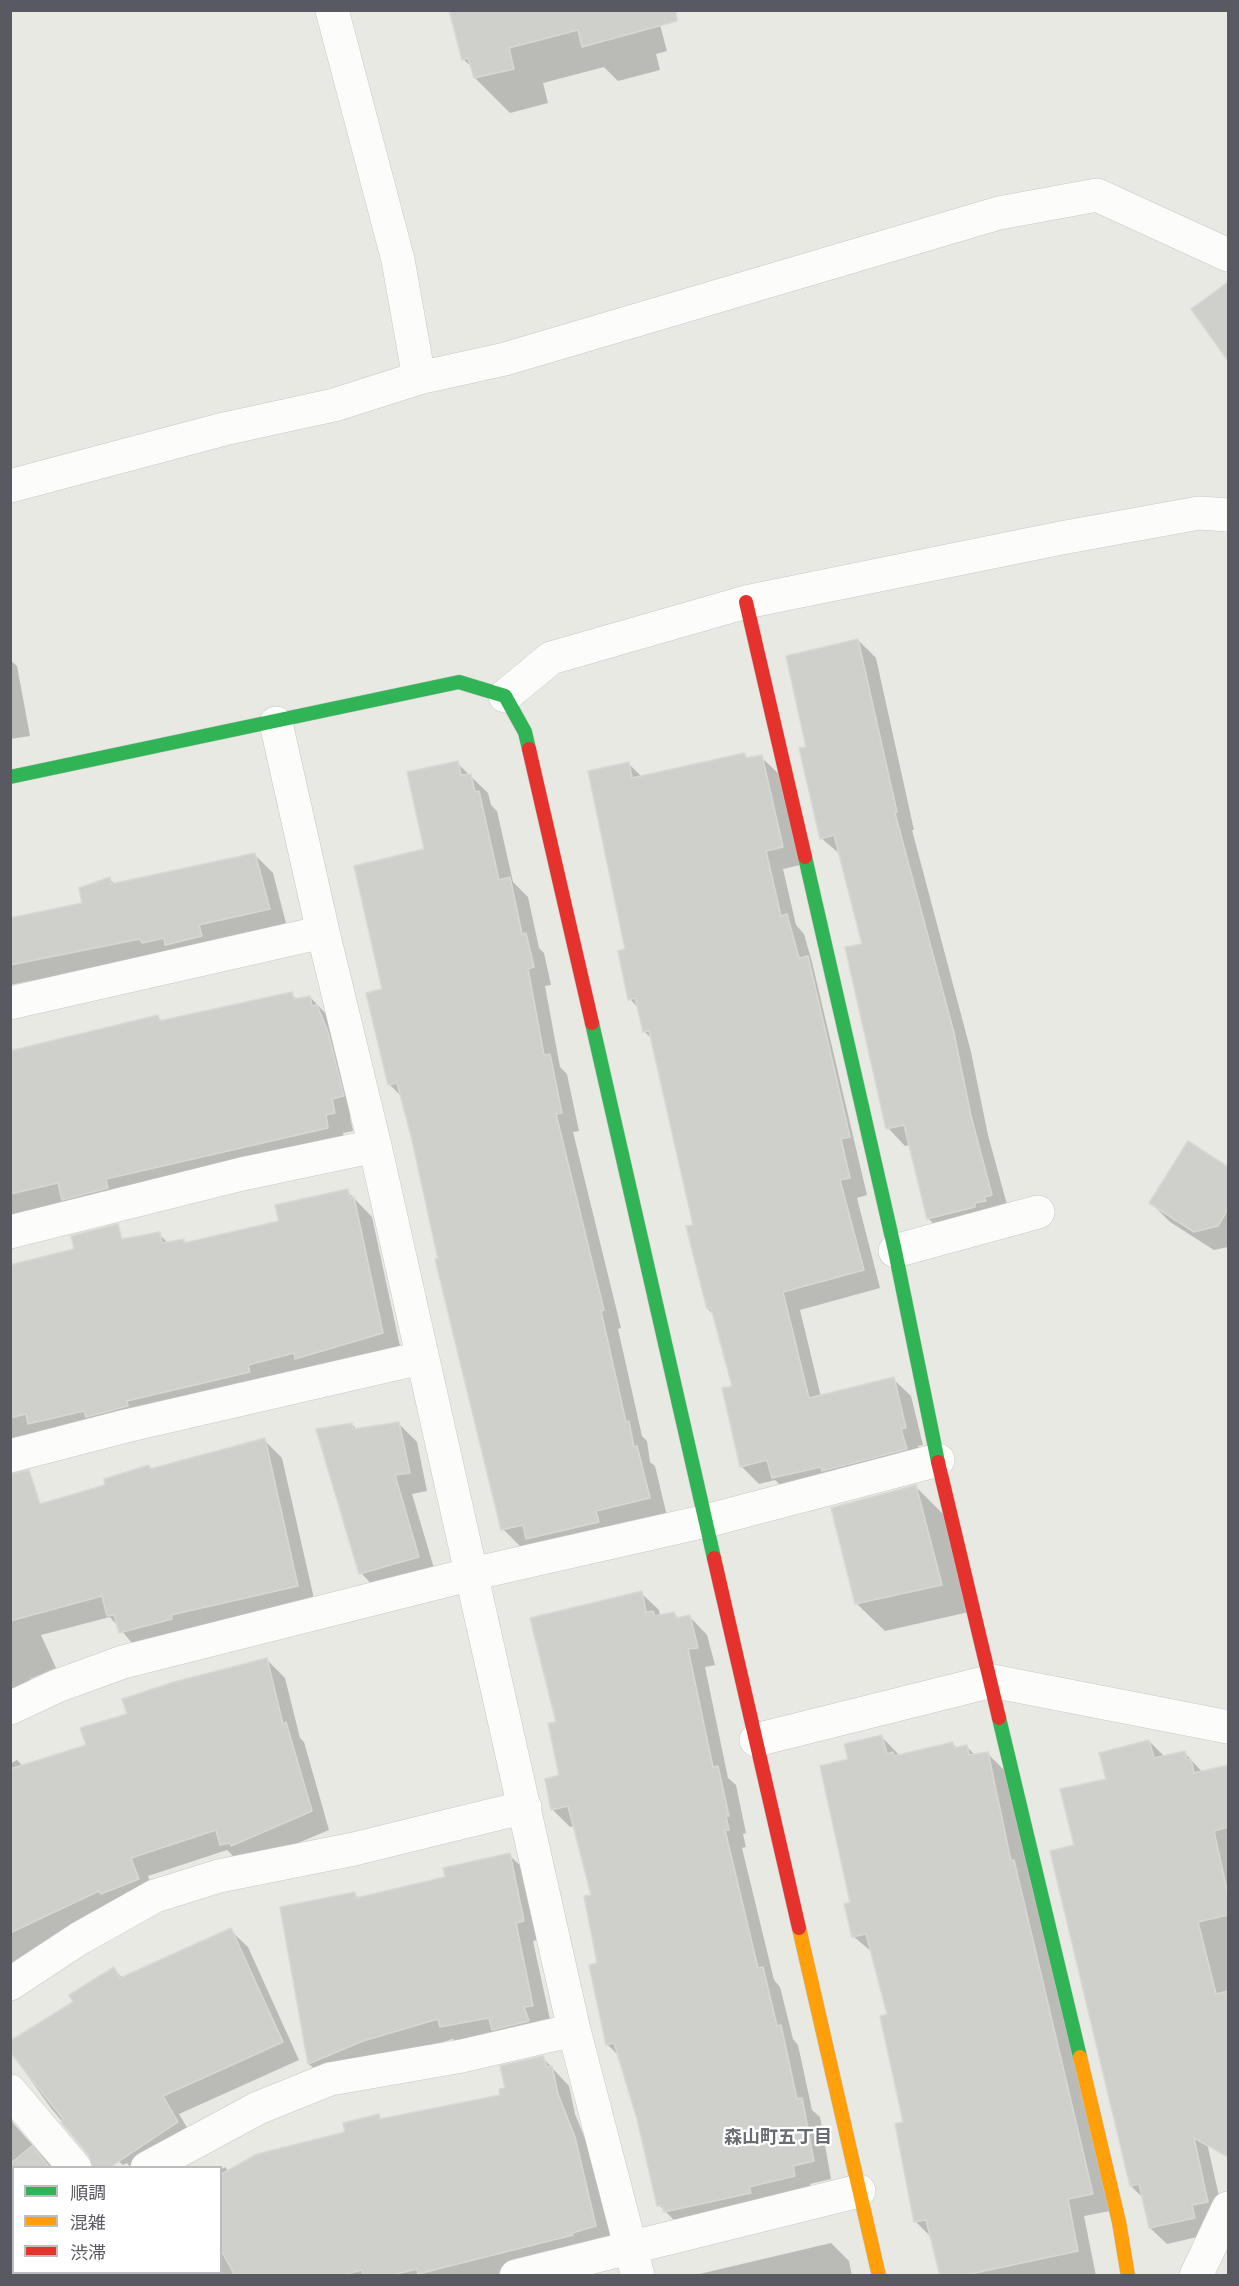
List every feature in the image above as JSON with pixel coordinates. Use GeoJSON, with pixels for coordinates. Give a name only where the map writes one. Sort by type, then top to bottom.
{"type":"FeatureCollection","features":[{"type":"Feature","properties":{"kind":"street"},"geometry":{"type":"LineString","coordinates":[[332,10],[398,260],[418,378]]}},
{"type":"Feature","properties":{"kind":"street"},"geometry":{"type":"LineString","coordinates":[[10,486],[224,429],[334,405],[418,378],[505,359],[999,213],[1097,195],[1228,255]]}},
{"type":"Feature","properties":{"kind":"street"},"geometry":{"type":"LineString","coordinates":[[505,696],[551,658],[746,602],[1187,515],[1228,515]]}},
{"type":"Feature","properties":{"kind":"street"},"geometry":{"type":"LineString","coordinates":[[746,602],[894,1251],[938,1460],[1119,2222],[1128,2276]]}},
{"type":"Feature","properties":{"kind":"street"},"geometry":{"type":"LineString","coordinates":[[10,777],[276,723],[459,682],[505,696],[525,732],[879,2276]]}},
{"type":"Feature","properties":{"kind":"street"},"geometry":{"type":"LineString","coordinates":[[276,723],[323,932],[375,1146],[574,2030],[634,2261]]}},
{"type":"Feature","properties":{"kind":"street"},"geometry":{"type":"LineString","coordinates":[[10,1003],[323,932]]}},
{"type":"Feature","properties":{"kind":"street"},"geometry":{"type":"LineString","coordinates":[[10,1233],[242,1174],[375,1146]]}},
{"type":"Feature","properties":{"kind":"street"},"geometry":{"type":"LineString","coordinates":[[894,1251],[1038,1212]]}},
{"type":"Feature","properties":{"kind":"street"},"geometry":{"type":"LineString","coordinates":[[10,1456],[126,1426],[421,1358]]}},
{"type":"Feature","properties":{"kind":"street"},"geometry":{"type":"LineString","coordinates":[[10,1708],[57,1686],[123,1662],[472,1574],[706,1521],[938,1460]]}},
{"type":"Feature","properties":{"kind":"street"},"geometry":{"type":"LineString","coordinates":[[756,1740],[992,1681],[1228,1727]]}},
{"type":"Feature","properties":{"kind":"street"},"geometry":{"type":"LineString","coordinates":[[10,1984],[80,1938],[155,1896],[219,1876],[354,1849],[525,1807]]}},
{"type":"Feature","properties":{"kind":"street"},"geometry":{"type":"LineString","coordinates":[[151,2166],[258,2108],[330,2079],[462,2056],[574,2030]]}},
{"type":"Feature","properties":{"kind":"street"},"geometry":{"type":"LineString","coordinates":[[10,2091],[73,2166]]}},
{"type":"Feature","properties":{"kind":"street"},"geometry":{"type":"LineString","coordinates":[[516,2276],[634,2261],[859,2191]]}},
{"type":"Feature","properties":{"kind":"street"},"geometry":{"type":"LineString","coordinates":[[1196,2276],[1228,2208]]}},
{"type":"Feature","properties":{"kind":"building"},"geometry":{"type":"Polygon","coordinates":[[[449,10],[676,10],[677,21],[582,47],[578,30],[509,48],[514,69],[474,78],[468,58],[462,60],[449,10]]]}},
{"type":"Feature","properties":{"kind":"building"},"geometry":{"type":"Polygon","coordinates":[[[1228,282],[1228,361],[1191,309],[1228,282]]]}},
{"type":"Feature","properties":{"kind":"building"},"geometry":{"type":"Polygon","coordinates":[[[858,639],[897,812],[895,813],[954,1033],[971,1116],[992,1195],[984,1197],[986,1201],[975,1203],[975,1207],[927,1219],[904,1125],[886,1129],[845,947],[862,944],[834,835],[820,839],[799,748],[806,747],[786,656],[858,639]]]}},
{"type":"Feature","properties":{"kind":"building"},"geometry":{"type":"Polygon","coordinates":[[[744,753],[746,758],[762,755],[783,847],[766,851],[781,916],[787,914],[799,958],[808,956],[850,1137],[841,1139],[850,1178],[840,1180],[864,1270],[783,1292],[809,1398],[894,1377],[906,1428],[901,1429],[907,1449],[822,1471],[821,1467],[772,1478],[767,1460],[740,1467],[722,1388],[732,1386],[711,1308],[707,1309],[686,1226],[693,1225],[649,1031],[643,1032],[635,998],[628,1000],[618,951],[625,949],[588,771],[629,762],[632,778],[744,753]]]}},
{"type":"Feature","properties":{"kind":"building"},"geometry":{"type":"Polygon","coordinates":[[[458,761],[461,775],[471,774],[475,792],[479,791],[499,880],[510,877],[522,934],[526,933],[534,967],[528,969],[544,1055],[550,1054],[562,1113],[556,1114],[604,1310],[601,1311],[626,1422],[629,1421],[634,1447],[637,1446],[650,1498],[596,1511],[599,1522],[526,1539],[523,1525],[501,1530],[435,1259],[438,1259],[412,1140],[397,1083],[388,1085],[366,993],[382,989],[354,866],[424,849],[407,772],[458,761]]]}},
{"type":"Feature","properties":{"kind":"building"},"geometry":{"type":"Polygon","coordinates":[[[255,853],[270,909],[199,925],[202,936],[165,945],[164,938],[142,943],[140,939],[10,965],[10,918],[82,903],[79,888],[110,877],[111,884],[255,853]]]}},
{"type":"Feature","properties":{"kind":"building"},"geometry":{"type":"Polygon","coordinates":[[[292,992],[294,999],[310,996],[312,1006],[317,1005],[328,1032],[344,1096],[332,1099],[335,1113],[326,1115],[328,1128],[106,1179],[108,1188],[62,1200],[58,1183],[10,1194],[10,1051],[158,1015],[159,1021],[292,992]]]}},
{"type":"Feature","properties":{"kind":"building"},"geometry":{"type":"Polygon","coordinates":[[[1188,1141],[1228,1167],[1228,1209],[1218,1226],[1194,1232],[1149,1203],[1188,1141]]]}},
{"type":"Feature","properties":{"kind":"building"},"geometry":{"type":"Polygon","coordinates":[[[348,1189],[350,1198],[354,1197],[383,1333],[295,1359],[294,1353],[248,1365],[250,1372],[127,1401],[128,1406],[86,1417],[84,1411],[28,1424],[26,1414],[10,1418],[10,1265],[74,1249],[71,1236],[118,1224],[122,1239],[160,1232],[162,1243],[184,1239],[184,1243],[279,1221],[275,1205],[348,1189]]]}},
{"type":"Feature","properties":{"kind":"building"},"geometry":{"type":"Polygon","coordinates":[[[399,1422],[410,1473],[395,1475],[419,1557],[359,1574],[316,1429],[352,1423],[353,1429],[399,1422]]]}},
{"type":"Feature","properties":{"kind":"building"},"geometry":{"type":"Polygon","coordinates":[[[265,1438],[298,1586],[171,1615],[172,1619],[119,1633],[114,1615],[107,1616],[102,1596],[10,1621],[10,1474],[29,1470],[40,1504],[105,1485],[104,1479],[149,1465],[150,1469],[265,1438]]]}},
{"type":"Feature","properties":{"kind":"building"},"geometry":{"type":"Polygon","coordinates":[[[916,1485],[942,1585],[855,1604],[831,1508],[916,1485]]]}},
{"type":"Feature","properties":{"kind":"building"},"geometry":{"type":"Polygon","coordinates":[[[642,1591],[646,1612],[653,1611],[655,1616],[674,1612],[676,1618],[690,1615],[698,1648],[688,1649],[713,1767],[718,1766],[729,1816],[726,1816],[729,1830],[725,1830],[758,1968],[763,1967],[777,2026],[781,2025],[797,2099],[802,2098],[814,2161],[793,2166],[795,2176],[749,2187],[751,2193],[664,2212],[662,2205],[657,2206],[637,2119],[614,2043],[606,2045],[589,1965],[597,1963],[584,1896],[591,1895],[568,1806],[551,1810],[545,1779],[559,1775],[548,1723],[556,1722],[530,1618],[642,1591]]]}},
{"type":"Feature","properties":{"kind":"building"},"geometry":{"type":"Polygon","coordinates":[[[267,1658],[283,1724],[286,1722],[312,1811],[231,1846],[230,1843],[220,1845],[216,1830],[131,1858],[139,1879],[101,1894],[99,1891],[10,1933],[10,1769],[86,1745],[80,1728],[127,1714],[122,1699],[174,1682],[267,1658]]]}},
{"type":"Feature","properties":{"kind":"building"},"geometry":{"type":"Polygon","coordinates":[[[882,1735],[887,1754],[893,1752],[894,1756],[953,1742],[954,1748],[967,1745],[969,1755],[988,1752],[1011,1861],[1014,1860],[1093,2194],[1068,2199],[1078,2251],[961,2276],[940,2276],[926,2220],[914,2222],[895,2124],[903,2122],[880,2016],[887,2014],[866,1934],[852,1937],[844,1904],[850,1902],[820,1766],[848,1759],[844,1744],[882,1735]]]}},
{"type":"Feature","properties":{"kind":"building"},"geometry":{"type":"Polygon","coordinates":[[[1149,1740],[1154,1758],[1185,1751],[1187,1760],[1191,1759],[1194,1773],[1228,1765],[1228,1827],[1214,1831],[1228,1895],[1228,1915],[1198,1922],[1216,1994],[1228,1991],[1228,2157],[1194,2138],[1208,2202],[1192,2205],[1195,2218],[1149,2228],[1139,2184],[1130,2186],[1050,1851],[1074,1845],[1060,1789],[1106,1779],[1099,1753],[1149,1740]]]}},
{"type":"Feature","properties":{"kind":"building"},"geometry":{"type":"Polygon","coordinates":[[[510,1853],[524,1921],[516,1923],[533,2006],[524,2007],[529,2021],[492,2030],[489,2018],[440,2027],[438,2019],[363,2041],[308,2064],[280,1907],[355,1892],[356,1898],[445,1877],[443,1868],[510,1853]]]}},
{"type":"Feature","properties":{"kind":"building"},"geometry":{"type":"Polygon","coordinates":[[[231,1928],[283,2042],[163,2096],[178,2122],[112,2166],[92,2166],[89,2156],[61,2122],[63,2119],[10,2052],[10,2041],[73,2002],[69,1995],[114,1967],[120,1978],[231,1928]]]}},
{"type":"Feature","properties":{"kind":"building"},"geometry":{"type":"Polygon","coordinates":[[[543,2056],[547,2067],[552,2066],[558,2094],[575,2137],[596,2226],[572,2233],[573,2235],[418,2274],[417,2269],[388,2276],[363,2276],[362,2270],[339,2276],[235,2276],[222,2252],[222,2174],[257,2154],[345,2132],[343,2123],[379,2114],[380,2119],[500,2095],[499,2089],[505,2088],[500,2066],[543,2056]]]}},
{"type":"Feature","properties":{"kind":"building"},"geometry":{"type":"Polygon","coordinates":[[[32,2146],[48,2166],[12,2166],[10,2168],[10,2164],[32,2146]]]}},
{"type":"Feature","properties":{"kind":"traffic: fast"},"geometry":{"type":"LineString","coordinates":[[10,777],[459,682],[505,696],[525,732],[529,749]]}},
{"type":"Feature","properties":{"kind":"traffic: fast"},"geometry":{"type":"LineString","coordinates":[[805,857],[895,1251],[938,1462]]}},
{"type":"Feature","properties":{"kind":"traffic: fast"},"geometry":{"type":"LineString","coordinates":[[592,1023],[714,1558]]}},
{"type":"Feature","properties":{"kind":"traffic: fast"},"geometry":{"type":"LineString","coordinates":[[999,1718],[1080,2057]]}},
{"type":"Feature","properties":{"kind":"traffic: slow"},"geometry":{"type":"LineString","coordinates":[[799,1928],[879,2276]]}},
{"type":"Feature","properties":{"kind":"traffic: slow"},"geometry":{"type":"LineString","coordinates":[[1080,2057],[1119,2222],[1128,2276]]}},
{"type":"Feature","properties":{"kind":"traffic: jam"},"geometry":{"type":"LineString","coordinates":[[746,602],[805,857]]}},
{"type":"Feature","properties":{"kind":"traffic: jam"},"geometry":{"type":"LineString","coordinates":[[529,749],[592,1023]]}},
{"type":"Feature","properties":{"kind":"traffic: jam"},"geometry":{"type":"LineString","coordinates":[[938,1462],[999,1718]]}},
{"type":"Feature","properties":{"kind":"traffic: jam"},"geometry":{"type":"LineString","coordinates":[[714,1558],[799,1928]]}},
{"type":"Feature","properties":{"kind":"district","name":"森山町五丁目"},"geometry":{"type":"Point","coordinates":[778,2138]}}]}
